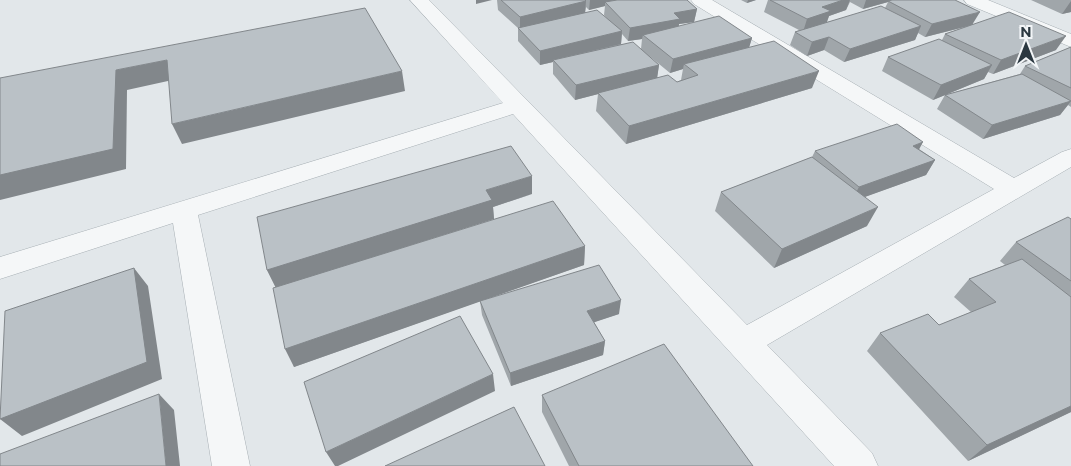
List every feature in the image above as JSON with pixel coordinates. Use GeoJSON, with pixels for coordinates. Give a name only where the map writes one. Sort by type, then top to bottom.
{"type":"FeatureCollection","features":[{"type":"Feature","properties":{"kind":"street"},"geometry":{"type":"LineString","coordinates":[[419,0],[859,466]]}},
{"type":"Feature","properties":{"kind":"street"},"geometry":{"type":"LineString","coordinates":[[700,0],[1014,190]]}},
{"type":"Feature","properties":{"kind":"street"},"geometry":{"type":"LineString","coordinates":[[972,0],[1071,41]]}},
{"type":"Feature","properties":{"kind":"street"},"geometry":{"type":"LineString","coordinates":[[0,268],[518,105]]}},
{"type":"Feature","properties":{"kind":"street"},"geometry":{"type":"LineString","coordinates":[[743,343],[1071,157]]}},
{"type":"Feature","properties":{"kind":"street"},"geometry":{"type":"LineString","coordinates":[[184,210],[231,466]]}},
{"type":"Feature","properties":{"kind":"building"},"geometry":{"type":"Polygon","coordinates":[[[501,0],[585,0],[586,1],[520,17],[501,0]]]}},
{"type":"Feature","properties":{"kind":"building"},"geometry":{"type":"Polygon","coordinates":[[[617,0],[687,0],[697,9],[674,13],[680,19],[630,28],[605,2],[617,0]]]}},
{"type":"Feature","properties":{"kind":"building"},"geometry":{"type":"Polygon","coordinates":[[[770,0],[843,0],[822,7],[831,11],[807,19],[770,0]]]}},
{"type":"Feature","properties":{"kind":"building"},"geometry":{"type":"Polygon","coordinates":[[[955,0],[980,12],[932,24],[888,1],[955,0]]]}},
{"type":"Feature","properties":{"kind":"building"},"geometry":{"type":"Polygon","coordinates":[[[881,6],[921,26],[850,49],[829,37],[812,42],[795,32],[881,6]]]}},
{"type":"Feature","properties":{"kind":"building"},"geometry":{"type":"Polygon","coordinates":[[[365,8],[402,71],[172,124],[167,60],[116,70],[113,149],[0,175],[0,78],[365,8]]]}},
{"type":"Feature","properties":{"kind":"building"},"geometry":{"type":"Polygon","coordinates":[[[597,10],[622,31],[540,51],[518,28],[597,10]]]}},
{"type":"Feature","properties":{"kind":"building"},"geometry":{"type":"Polygon","coordinates":[[[1009,12],[1066,36],[1001,60],[945,34],[1009,12]]]}},
{"type":"Feature","properties":{"kind":"building"},"geometry":{"type":"Polygon","coordinates":[[[719,16],[752,38],[673,59],[643,35],[719,16]]]}},
{"type":"Feature","properties":{"kind":"building"},"geometry":{"type":"Polygon","coordinates":[[[939,39],[992,65],[941,85],[888,57],[939,39]]]}},
{"type":"Feature","properties":{"kind":"building"},"geometry":{"type":"Polygon","coordinates":[[[774,41],[819,71],[629,126],[598,93],[668,75],[677,82],[698,75],[684,64],[774,41]]]}},
{"type":"Feature","properties":{"kind":"building"},"geometry":{"type":"Polygon","coordinates":[[[633,42],[659,65],[576,85],[553,60],[633,42]]]}},
{"type":"Feature","properties":{"kind":"building"},"geometry":{"type":"Polygon","coordinates":[[[1071,47],[1071,88],[1025,66],[1071,47]]]}},
{"type":"Feature","properties":{"kind":"building"},"geometry":{"type":"Polygon","coordinates":[[[1022,74],[1071,101],[992,125],[945,95],[1022,74]]]}},
{"type":"Feature","properties":{"kind":"building"},"geometry":{"type":"Polygon","coordinates":[[[897,124],[923,142],[913,146],[935,160],[859,187],[815,151],[897,124]]]}},
{"type":"Feature","properties":{"kind":"building"},"geometry":{"type":"Polygon","coordinates":[[[511,146],[532,176],[486,190],[492,200],[267,270],[257,217],[511,146]]]}},
{"type":"Feature","properties":{"kind":"building"},"geometry":{"type":"Polygon","coordinates":[[[812,157],[878,207],[782,249],[721,192],[812,157]]]}},
{"type":"Feature","properties":{"kind":"building"},"geometry":{"type":"Polygon","coordinates":[[[553,201],[585,246],[285,349],[273,288],[553,201]]]}},
{"type":"Feature","properties":{"kind":"building"},"geometry":{"type":"Polygon","coordinates":[[[1068,217],[1071,219],[1071,281],[1016,242],[1068,217]]]}},
{"type":"Feature","properties":{"kind":"building"},"geometry":{"type":"Polygon","coordinates":[[[1022,259],[1071,297],[1071,406],[987,445],[880,333],[928,314],[939,325],[996,302],[969,279],[1022,259]]]}},
{"type":"Feature","properties":{"kind":"building"},"geometry":{"type":"Polygon","coordinates":[[[599,265],[621,300],[587,311],[605,341],[510,373],[480,301],[599,265]]]}},
{"type":"Feature","properties":{"kind":"building"},"geometry":{"type":"Polygon","coordinates":[[[134,268],[147,362],[0,419],[5,311],[134,268]]]}},
{"type":"Feature","properties":{"kind":"building"},"geometry":{"type":"Polygon","coordinates":[[[460,316],[493,374],[326,452],[304,382],[460,316]]]}},
{"type":"Feature","properties":{"kind":"building"},"geometry":{"type":"Polygon","coordinates":[[[664,344],[753,466],[579,466],[542,395],[664,344]]]}},
{"type":"Feature","properties":{"kind":"building"},"geometry":{"type":"Polygon","coordinates":[[[159,394],[166,466],[0,466],[0,454],[159,394]]]}},
{"type":"Feature","properties":{"kind":"building"},"geometry":{"type":"Polygon","coordinates":[[[514,407],[545,466],[385,466],[514,407]]]}}]}
